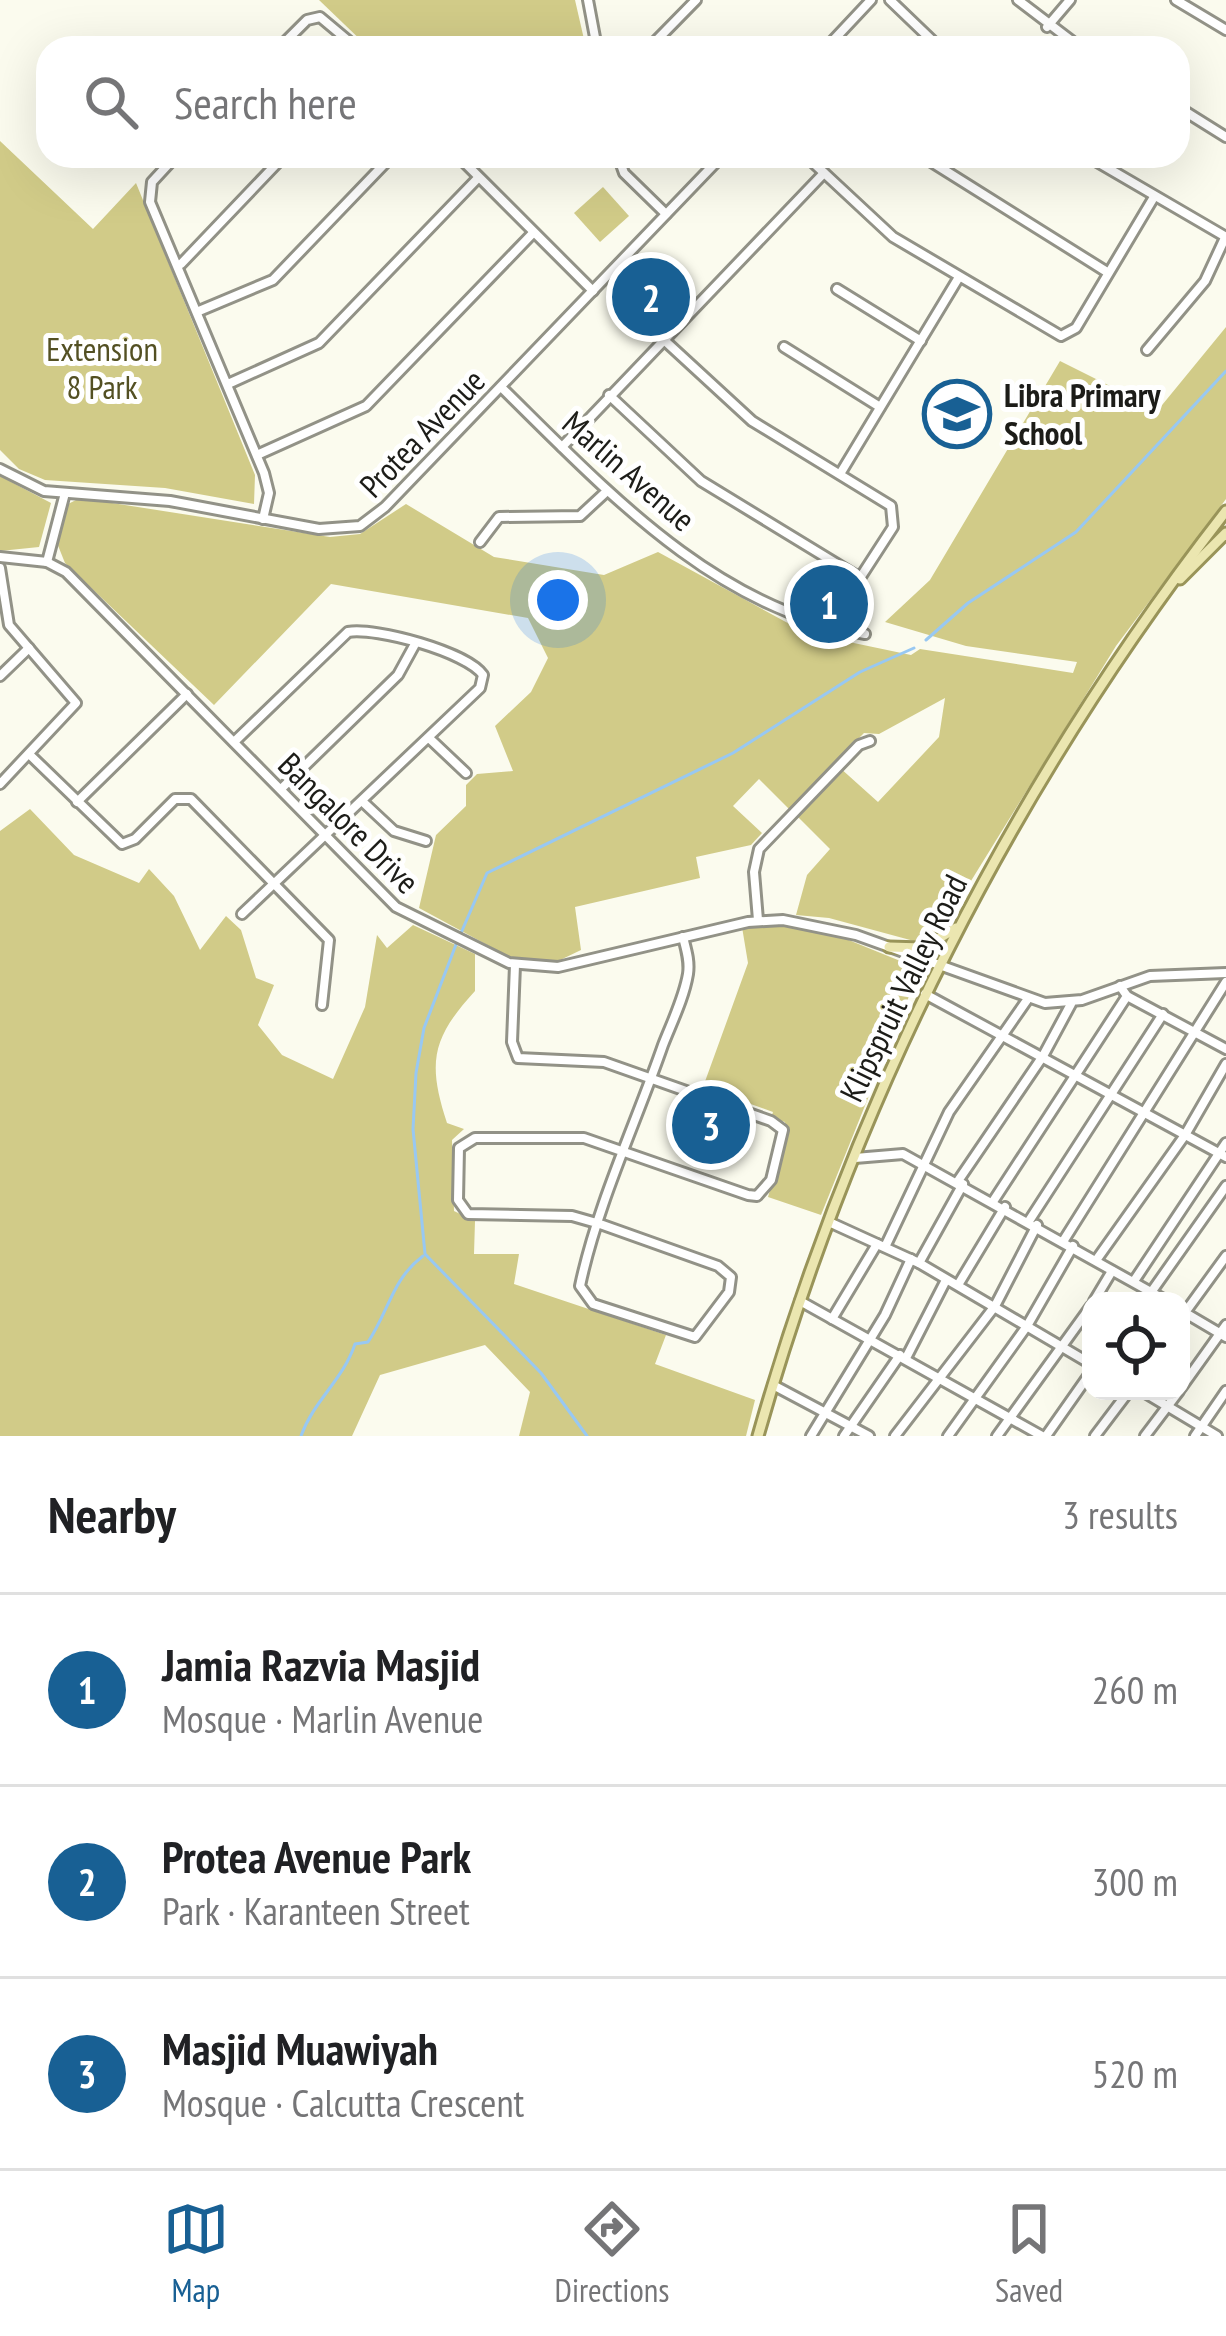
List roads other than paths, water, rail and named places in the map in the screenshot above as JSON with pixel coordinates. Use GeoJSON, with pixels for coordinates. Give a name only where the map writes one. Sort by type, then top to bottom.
{"type":"FeatureCollection","features":[{"type":"Feature","properties":{"kind":"main road","name":"Klipspruit Valley Road"},"geometry":{"type":"LineString","coordinates":[[758,1436],[827,1222],[924,994],[1048,770],[1163,596],[1226,511]]}},
{"type":"Feature","properties":{"kind":"main road","name":"Klipspruit Valley Road"},"geometry":{"type":"LineString","coordinates":[[1163,596],[1226,533]]}},
{"type":"Feature","properties":{"kind":"main road"},"geometry":{"type":"LineString","coordinates":[[890,946],[927,946],[960,925]]}},
{"type":"Feature","properties":{"kind":"street"},"geometry":{"type":"LineString","coordinates":[[588,0],[595,36]]}},
{"type":"Feature","properties":{"kind":"street"},"geometry":{"type":"LineString","coordinates":[[661,36],[696,0]]}},
{"type":"Feature","properties":{"kind":"street"},"geometry":{"type":"LineString","coordinates":[[838,36],[872,0]]}},
{"type":"Feature","properties":{"kind":"street"},"geometry":{"type":"LineString","coordinates":[[890,0],[928,36]]}},
{"type":"Feature","properties":{"kind":"street"},"geometry":{"type":"LineString","coordinates":[[1018,0],[1061,36]]}},
{"type":"Feature","properties":{"kind":"street"},"geometry":{"type":"LineString","coordinates":[[1047,28],[1070,0]]}},
{"type":"Feature","properties":{"kind":"street"},"geometry":{"type":"LineString","coordinates":[[1177,0],[1226,30]]}},
{"type":"Feature","properties":{"kind":"street"},"geometry":{"type":"LineString","coordinates":[[293,36],[315,17],[328,21],[344,36]]}},
{"type":"Feature","properties":{"kind":"street"},"geometry":{"type":"LineString","coordinates":[[1190,114],[1226,136]]}},
{"type":"Feature","properties":{"kind":"street"},"geometry":{"type":"LineString","coordinates":[[165,168],[152,182],[149,196],[257,455],[268,489],[263,519]]}},
{"type":"Feature","properties":{"kind":"street"},"geometry":{"type":"LineString","coordinates":[[181,264],[273,168]]}},
{"type":"Feature","properties":{"kind":"street"},"geometry":{"type":"LineString","coordinates":[[200,311],[273,280],[380,168]]}},
{"type":"Feature","properties":{"kind":"street"},"geometry":{"type":"LineString","coordinates":[[468,168],[593,290]]}},
{"type":"Feature","properties":{"kind":"street"},"geometry":{"type":"LineString","coordinates":[[622,168],[666,214]]}},
{"type":"Feature","properties":{"kind":"street","name":"Protea Avenue"},"geometry":{"type":"LineString","coordinates":[[0,469],[29,488],[170,501],[329,530],[360,526],[385,507],[710,168]]}},
{"type":"Feature","properties":{"kind":"street"},"geometry":{"type":"LineString","coordinates":[[819,168],[893,237],[1050,332],[1072,333],[1154,196]]}},
{"type":"Feature","properties":{"kind":"street"},"geometry":{"type":"LineString","coordinates":[[941,168],[1107,272]]}},
{"type":"Feature","properties":{"kind":"street"},"geometry":{"type":"LineString","coordinates":[[1107,168],[1226,238],[1205,281],[1147,350]]}},
{"type":"Feature","properties":{"kind":"street"},"geometry":{"type":"LineString","coordinates":[[562,446],[824,173]]}},
{"type":"Feature","properties":{"kind":"street"},"geometry":{"type":"LineString","coordinates":[[228,384],[320,343],[477,179]]}},
{"type":"Feature","properties":{"kind":"street"},"geometry":{"type":"LineString","coordinates":[[257,455],[366,406],[533,233]]}},
{"type":"Feature","properties":{"kind":"street"},"geometry":{"type":"LineString","coordinates":[[840,474],[958,277]]}},
{"type":"Feature","properties":{"kind":"street"},"geometry":{"type":"LineString","coordinates":[[837,290],[921,341]]}},
{"type":"Feature","properties":{"kind":"street"},"geometry":{"type":"LineString","coordinates":[[664,340],[752,422],[891,506],[895,515],[860,578],[853,632]]}},
{"type":"Feature","properties":{"kind":"street"},"geometry":{"type":"LineString","coordinates":[[784,347],[880,407]]}},
{"type":"Feature","properties":{"kind":"street","name":"Marlin Avenue"},"geometry":{"type":"LineString","coordinates":[[501,387],[661,538],[773,608],[806,623],[866,634]]}},
{"type":"Feature","properties":{"kind":"street"},"geometry":{"type":"LineString","coordinates":[[610,395],[701,481],[860,578]]}},
{"type":"Feature","properties":{"kind":"street"},"geometry":{"type":"LineString","coordinates":[[480,542],[502,515],[580,516],[607,491]]}},
{"type":"Feature","properties":{"kind":"street"},"geometry":{"type":"LineString","coordinates":[[0,556],[47,562],[65,493]]}},
{"type":"Feature","properties":{"kind":"street","name":"Bangalore Drive"},"geometry":{"type":"LineString","coordinates":[[47,562],[75,579],[396,907],[466,944],[515,965],[558,967],[758,920],[812,922],[1028,999],[1072,1003]]}},
{"type":"Feature","properties":{"kind":"street"},"geometry":{"type":"LineString","coordinates":[[0,568],[7,622],[76,704],[0,784]]}},
{"type":"Feature","properties":{"kind":"street"},"geometry":{"type":"LineString","coordinates":[[234,742],[348,632],[467,658],[484,677],[481,688],[277,886],[242,914]]}},
{"type":"Feature","properties":{"kind":"street"},"geometry":{"type":"LineString","coordinates":[[281,789],[398,675],[415,644]]}},
{"type":"Feature","properties":{"kind":"street"},"geometry":{"type":"LineString","coordinates":[[0,676],[29,648]]}},
{"type":"Feature","properties":{"kind":"street"},"geometry":{"type":"LineString","coordinates":[[76,802],[187,694]]}},
{"type":"Feature","properties":{"kind":"street"},"geometry":{"type":"LineString","coordinates":[[429,738],[466,773]]}},
{"type":"Feature","properties":{"kind":"street"},"geometry":{"type":"LineString","coordinates":[[758,920],[754,872],[759,849],[859,745],[870,741]]}},
{"type":"Feature","properties":{"kind":"street"},"geometry":{"type":"LineString","coordinates":[[30,755],[124,844],[176,799],[188,797],[328,940],[322,1006]]}},
{"type":"Feature","properties":{"kind":"street"},"geometry":{"type":"LineString","coordinates":[[363,801],[394,831],[426,841]]}},
{"type":"Feature","properties":{"kind":"street"},"geometry":{"type":"LineString","coordinates":[[515,965],[512,1042],[518,1058],[597,1061],[652,1078],[778,1124],[782,1141],[772,1175],[763,1193],[753,1196],[626,1152],[575,1138],[475,1138],[459,1148],[458,1200],[468,1214],[572,1216],[600,1224],[718,1266],[732,1282],[699,1336],[593,1304],[580,1286],[600,1224],[626,1152],[652,1078],[687,978],[683,937]]}},
{"type":"Feature","properties":{"kind":"street"},"geometry":{"type":"LineString","coordinates":[[812,1436],[960,1182],[1072,1003],[1162,974],[1226,973]]}},
{"type":"Feature","properties":{"kind":"street"},"geometry":{"type":"LineString","coordinates":[[948,1436],[1028,1325],[1068,1243],[1226,982]]}},
{"type":"Feature","properties":{"kind":"street"},"geometry":{"type":"LineString","coordinates":[[1120,986],[1127,996],[1226,1049]]}},
{"type":"Feature","properties":{"kind":"street"},"geometry":{"type":"LineString","coordinates":[[924,994],[1223,1155]]}},
{"type":"Feature","properties":{"kind":"street"},"geometry":{"type":"LineString","coordinates":[[994,1200],[1127,996]]}},
{"type":"Feature","properties":{"kind":"street"},"geometry":{"type":"LineString","coordinates":[[832,1319],[881,1246],[959,1096],[1028,999]]}},
{"type":"Feature","properties":{"kind":"street"},"geometry":{"type":"LineString","coordinates":[[895,1436],[994,1306],[1033,1223],[1163,1015]]}},
{"type":"Feature","properties":{"kind":"street"},"geometry":{"type":"LineString","coordinates":[[1096,1259],[1185,1135],[1226,1064]]}},
{"type":"Feature","properties":{"kind":"street"},"geometry":{"type":"LineString","coordinates":[[1134,1281],[1223,1155],[1226,1143]]}},
{"type":"Feature","properties":{"kind":"street"},"geometry":{"type":"LineString","coordinates":[[853,1158],[897,1152],[922,1163],[1152,1292],[1226,1186]]}},
{"type":"Feature","properties":{"kind":"street"},"geometry":{"type":"LineString","coordinates":[[958,1285],[1005,1207]]}},
{"type":"Feature","properties":{"kind":"street"},"geometry":{"type":"LineString","coordinates":[[827,1222],[915,1261],[1082,1362]]}},
{"type":"Feature","properties":{"kind":"street"},"geometry":{"type":"LineString","coordinates":[[1190,1303],[1226,1256]]}},
{"type":"Feature","properties":{"kind":"street"},"geometry":{"type":"LineString","coordinates":[[1100,1292],[1112,1271]]}},
{"type":"Feature","properties":{"kind":"street"},"geometry":{"type":"LineString","coordinates":[[844,1436],[903,1357],[946,1279]]}},
{"type":"Feature","properties":{"kind":"street"},"geometry":{"type":"LineString","coordinates":[[800,1301],[1044,1436],[1082,1381]]}},
{"type":"Feature","properties":{"kind":"street"},"geometry":{"type":"LineString","coordinates":[[1190,1317],[1224,1332],[1190,1377]]}},
{"type":"Feature","properties":{"kind":"street"},"geometry":{"type":"LineString","coordinates":[[997,1436],[1082,1321]]}},
{"type":"Feature","properties":{"kind":"street"},"geometry":{"type":"LineString","coordinates":[[773,1385],[869,1436]]}},
{"type":"Feature","properties":{"kind":"street"},"geometry":{"type":"LineString","coordinates":[[1198,1432],[1226,1391]]}},
{"type":"Feature","properties":{"kind":"street"},"geometry":{"type":"LineString","coordinates":[[1096,1436],[1123,1400]]}},
{"type":"Feature","properties":{"kind":"street"},"geometry":{"type":"LineString","coordinates":[[1157,1400],[1198,1432],[1217,1436]]}},
{"type":"Feature","properties":{"kind":"street"},"geometry":{"type":"LineString","coordinates":[[1145,1436],[1172,1400]]}},
{"type":"Feature","properties":{"kind":"waterway"},"geometry":{"type":"LineString","coordinates":[[926,640],[968,603],[1076,532],[1226,371]]}},
{"type":"Feature","properties":{"kind":"waterway"},"geometry":{"type":"LineString","coordinates":[[461,933],[487,873],[733,753],[860,672],[914,648]]}},
{"type":"Feature","properties":{"kind":"waterway"},"geometry":{"type":"LineString","coordinates":[[457,942],[424,1028],[416,1073],[413,1129],[425,1254],[541,1373],[587,1436]]}},
{"type":"Feature","properties":{"kind":"waterway"},"geometry":{"type":"LineString","coordinates":[[301,1436],[355,1344],[368,1342],[398,1285],[423,1256]]}},
{"type":"Feature","properties":{"kind":"place","name":"Protea Avenue Park"},"geometry":{"type":"Point","coordinates":[651,297]}},
{"type":"Feature","properties":{"kind":"place","name":"Libra Primary School"},"geometry":{"type":"Point","coordinates":[957,414]}},
{"type":"Feature","properties":{"kind":"place","name":"Jamia Razvia Masjid"},"geometry":{"type":"Point","coordinates":[829,604]}},
{"type":"Feature","properties":{"kind":"place","name":"Masjid Muawiyah"},"geometry":{"type":"Point","coordinates":[711,1125]}},
{"type":"Feature","properties":{"kind":"park label","name":"Extension 8 Park"},"geometry":{"type":"Point","coordinates":[102,368]}}]}
